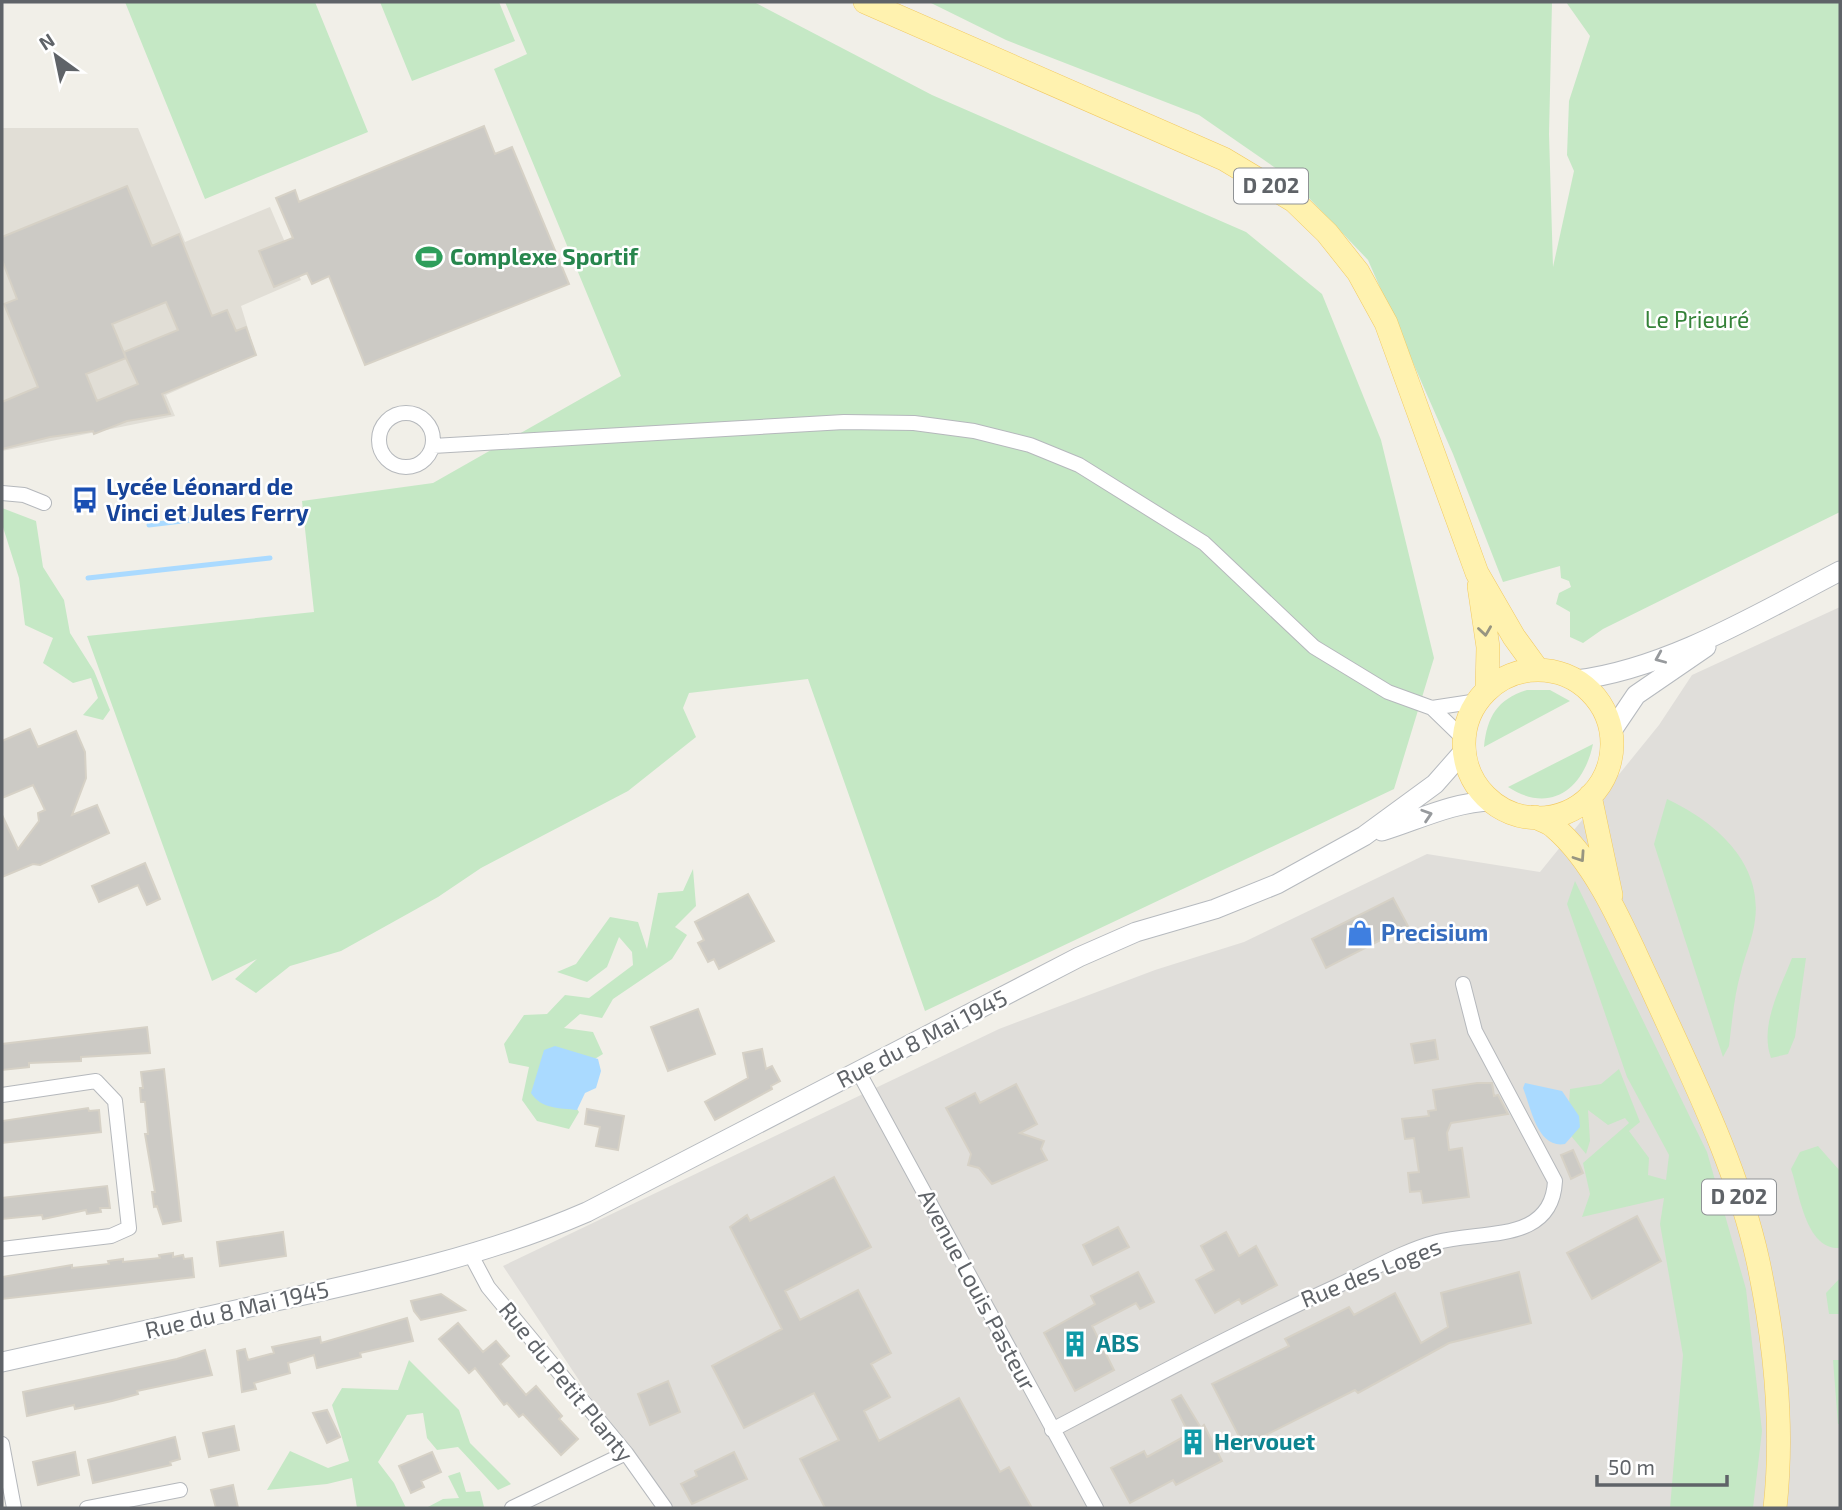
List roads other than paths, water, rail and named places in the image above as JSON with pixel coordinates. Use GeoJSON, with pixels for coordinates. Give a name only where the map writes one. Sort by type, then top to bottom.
{"type":"FeatureCollection","features":[{"type":"Feature","properties":{"kind":"main road","name":"D 202"},"geometry":{"type":"LineString","coordinates":[[865,2],[1224,159],[1294,201],[1327,233],[1359,272],[1386,323],[1477,573],[1514,638],[1538,670]]}},
{"type":"Feature","properties":{"kind":"main road"},"geometry":{"type":"LineString","coordinates":[[1576,680],[1623,672],[1745,621],[1840,571]]}},
{"type":"Feature","properties":{"kind":"main road","name":"D 202"},"geometry":{"type":"LineString","coordinates":[[1477,573],[1488,647],[1482,696]]}},
{"type":"Feature","properties":{"kind":"main road"},"geometry":{"type":"LineString","coordinates":[[1611,732],[1595,697],[1576,680],[1558,672],[1538,670],[1516,673],[1482,696],[1468,719],[1464,745],[1473,779],[1492,801],[1512,813],[1535,817],[1571,810],[1590,796],[1607,770],[1611,732],[1636,695],[1745,621]]}},
{"type":"Feature","properties":{"kind":"main road"},"geometry":{"type":"LineString","coordinates":[[1364,836],[1435,784],[1464,745]]}},
{"type":"Feature","properties":{"kind":"main road","name":"D 202"},"geometry":{"type":"LineString","coordinates":[[1590,796],[1614,908]]}},
{"type":"Feature","properties":{"kind":"main road"},"geometry":{"type":"LineString","coordinates":[[1364,836],[1430,814],[1492,801]]}},
{"type":"Feature","properties":{"kind":"main road","name":"D 202"},"geometry":{"type":"LineString","coordinates":[[1535,817],[1552,825],[1574,848],[1614,908],[1717,1136],[1757,1258],[1775,1360],[1778,1447],[1775,1508]]}},
{"type":"Feature","properties":{"kind":"main road","name":"Rue du 8 Mai 1945"},"geometry":{"type":"LineString","coordinates":[[2,1362],[477,1253],[535,1234],[587,1212],[1079,957],[1136,932],[1262,891],[1364,836]]}},
{"type":"Feature","properties":{"kind":"street"},"geometry":{"type":"LineString","coordinates":[[433,446],[844,422],[914,423],[974,431],[1007,439],[1079,465],[1205,543],[1314,648],[1388,692],[1432,708],[1464,745]]}},
{"type":"Feature","properties":{"kind":"street"},"geometry":{"type":"LineString","coordinates":[[2,493],[24,495],[44,503]]}},
{"type":"Feature","properties":{"kind":"street"},"geometry":{"type":"LineString","coordinates":[[1432,708],[1482,696]]}},
{"type":"Feature","properties":{"kind":"street","name":"Rue des Loges"},"geometry":{"type":"LineString","coordinates":[[1052,1430],[1285,1308],[1408,1253],[1437,1242],[1531,1225],[1546,1213],[1555,1197],[1555,1181],[1475,1031],[1463,984]]}},
{"type":"Feature","properties":{"kind":"street","name":"Avenue Louis Pasteur"},"geometry":{"type":"LineString","coordinates":[[858,1071],[1096,1508]]}},
{"type":"Feature","properties":{"kind":"street"},"geometry":{"type":"LineString","coordinates":[[2,1095],[96,1081],[115,1101],[129,1228],[111,1236],[2,1249]]}},
{"type":"Feature","properties":{"kind":"street","name":"Rue du Petit Planty"},"geometry":{"type":"LineString","coordinates":[[477,1253],[488,1287],[626,1453],[664,1508]]}},
{"type":"Feature","properties":{"kind":"street"},"geometry":{"type":"LineString","coordinates":[[2,1444],[14,1508]]}},
{"type":"Feature","properties":{"kind":"street"},"geometry":{"type":"LineString","coordinates":[[512,1508],[626,1453]]}},
{"type":"Feature","properties":{"kind":"street"},"geometry":{"type":"LineString","coordinates":[[87,1508],[180,1490]]}},
{"type":"Feature","properties":{"kind":"water"},"geometry":{"type":"Polygon","coordinates":[[[555,1046],[598,1059],[601,1071],[596,1088],[585,1093],[577,1110],[545,1105],[531,1093],[544,1050],[555,1046]]]}},
{"type":"Feature","properties":{"kind":"water"},"geometry":{"type":"Polygon","coordinates":[[[1525,1083],[1562,1091],[1579,1116],[1580,1127],[1565,1144],[1555,1144],[1542,1133],[1532,1115],[1523,1088],[1525,1083]]]}},
{"type":"Feature","properties":{"kind":"waterway"},"geometry":{"type":"LineString","coordinates":[[149,525],[215,517]]}},
{"type":"Feature","properties":{"kind":"waterway"},"geometry":{"type":"LineString","coordinates":[[88,578],[270,558]]}},
{"type":"Feature","properties":{"kind":"place","name":"Complexe Sportif"},"geometry":{"type":"Point","coordinates":[429,257]}},
{"type":"Feature","properties":{"kind":"place","name":"Lycée Léonard de Vinci et Jules Ferry"},"geometry":{"type":"Point","coordinates":[85,500]}},
{"type":"Feature","properties":{"kind":"place","name":"Precisium"},"geometry":{"type":"Point","coordinates":[1360,933]}},
{"type":"Feature","properties":{"kind":"place","name":"ABS"},"geometry":{"type":"Point","coordinates":[1075,1344]}},
{"type":"Feature","properties":{"kind":"place","name":"Hervouet"},"geometry":{"type":"Point","coordinates":[1193,1442]}},
{"type":"Feature","properties":{"kind":"park label","name":"Le Prieuré"},"geometry":{"type":"Point","coordinates":[1697,320]}}]}
